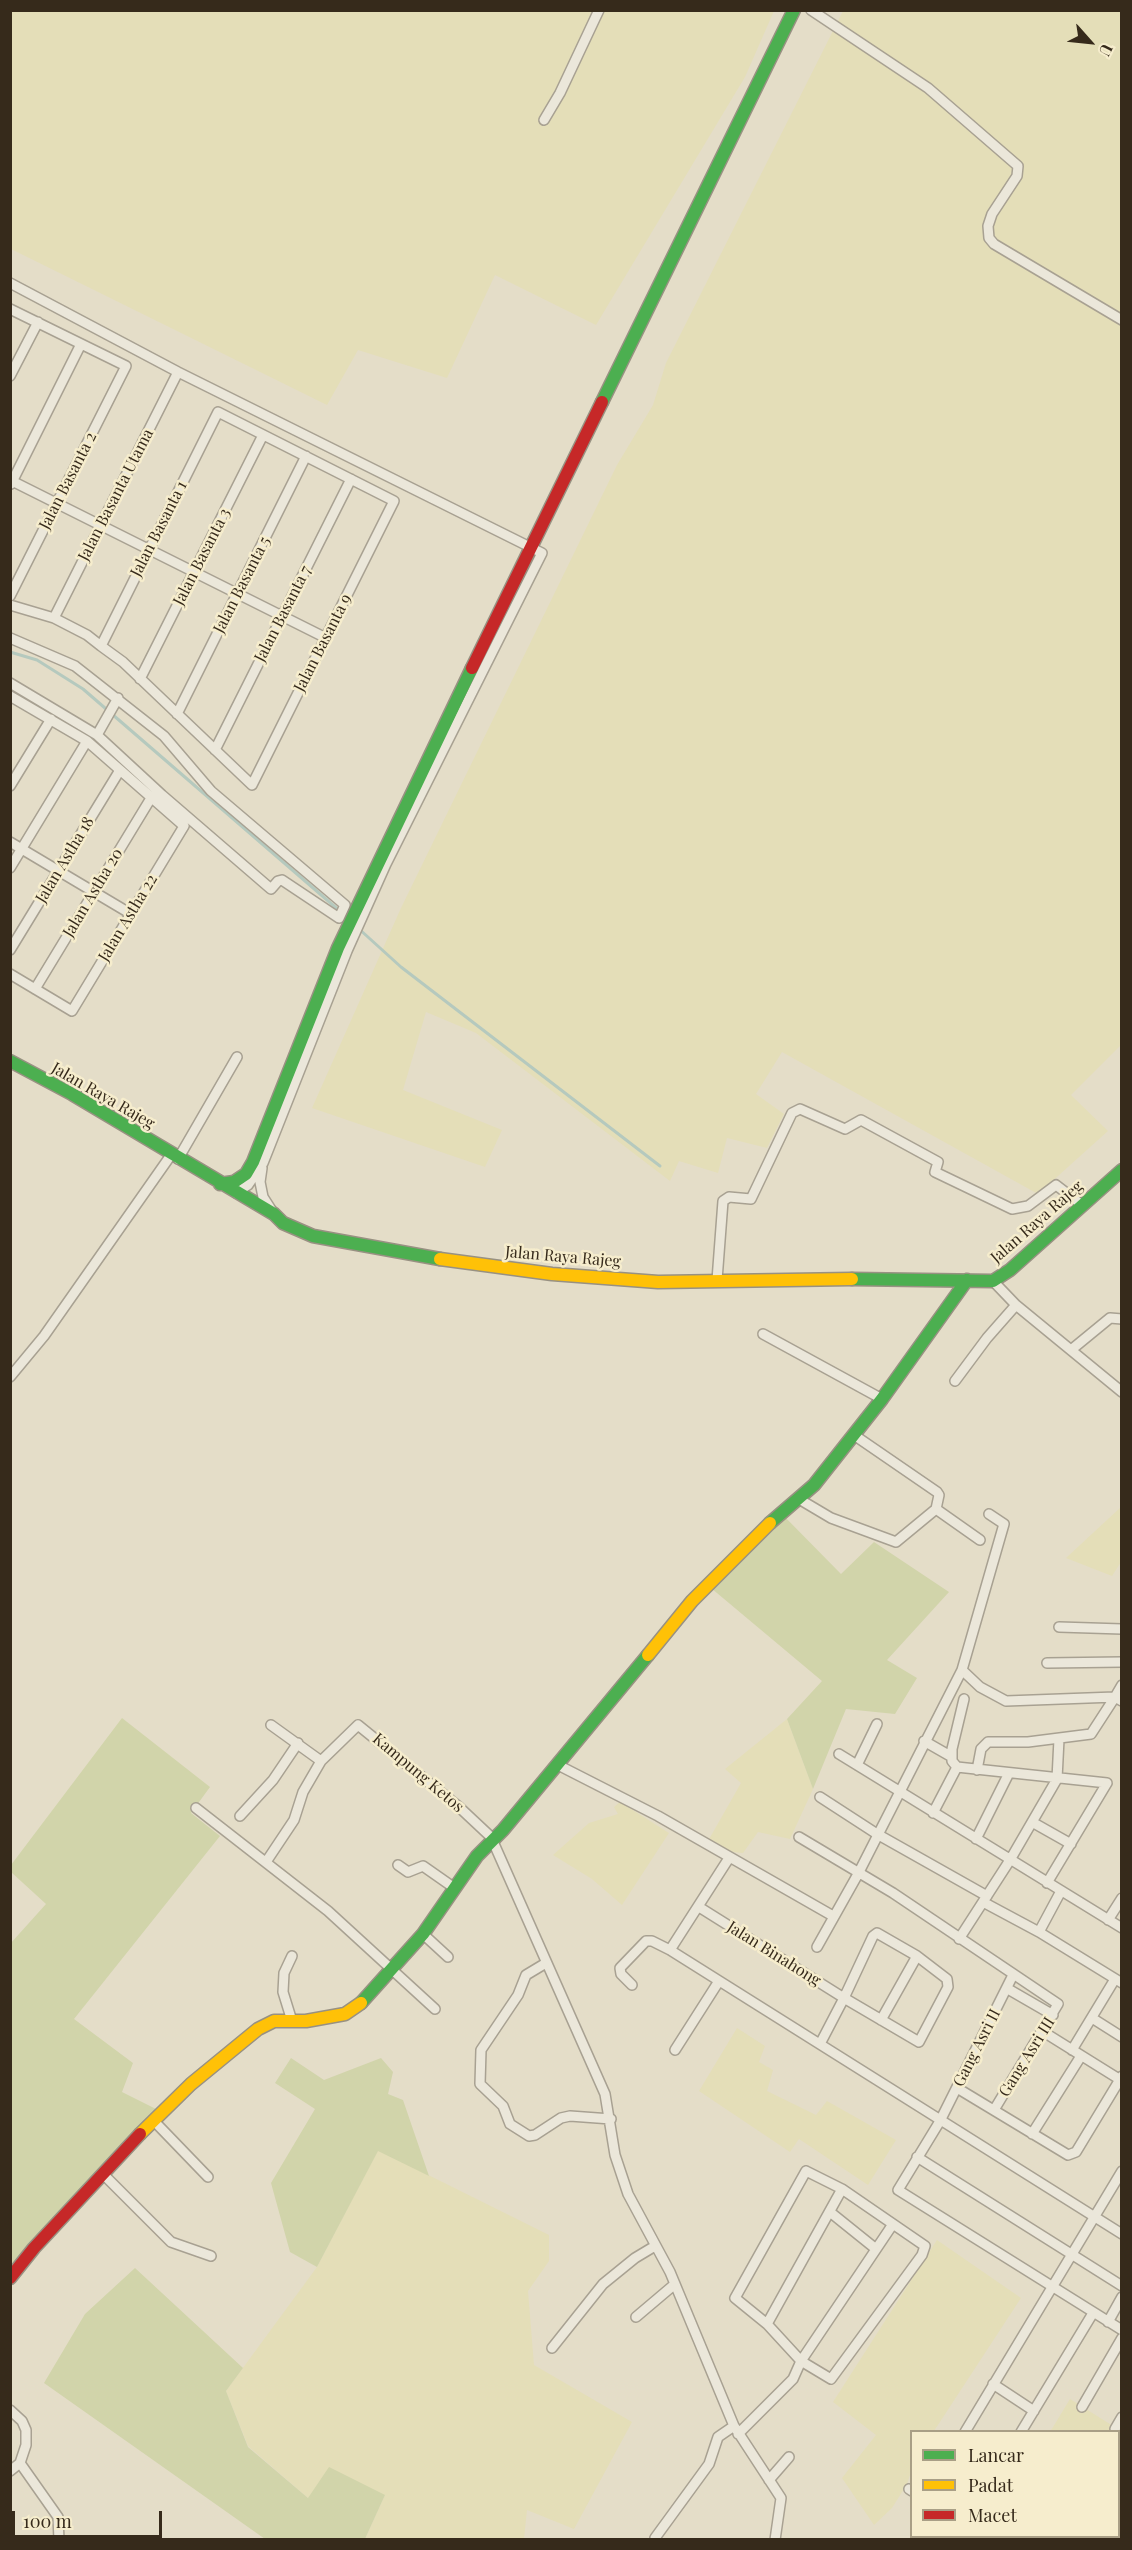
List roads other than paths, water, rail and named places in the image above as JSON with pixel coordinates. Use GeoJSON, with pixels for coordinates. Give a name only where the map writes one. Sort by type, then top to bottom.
{"type":"FeatureCollection","features":[{"type":"Feature","properties":{"kind":"street"},"geometry":{"type":"LineString","coordinates":[[544,120],[561,93],[599,10]]}},
{"type":"Feature","properties":{"kind":"street"},"geometry":{"type":"LineString","coordinates":[[220,1184],[234,1182],[246,1174],[254,1162],[338,948],[530,547],[794,10]]}},
{"type":"Feature","properties":{"kind":"street"},"geometry":{"type":"LineString","coordinates":[[811,10],[928,88],[1018,166],[1017,176],[999,200],[990,219],[988,232],[994,244],[1122,320]]}},
{"type":"Feature","properties":{"kind":"street"},"geometry":{"type":"LineString","coordinates":[[10,284],[178,372],[542,553],[386,864],[347,951],[263,1163],[260,1182],[263,1197],[274,1214]]}},
{"type":"Feature","properties":{"kind":"street"},"geometry":{"type":"LineString","coordinates":[[10,309],[81,344],[11,482],[326,638]]}},
{"type":"Feature","properties":{"kind":"street"},"geometry":{"type":"LineString","coordinates":[[10,376],[38,322]]}},
{"type":"Feature","properties":{"kind":"street","name":"Jalan Basanta 2"},"geometry":{"type":"LineString","coordinates":[[10,596],[126,366],[81,344]]}},
{"type":"Feature","properties":{"kind":"street","name":"Jalan Basanta Utama"},"geometry":{"type":"LineString","coordinates":[[54,618],[178,372]]}},
{"type":"Feature","properties":{"kind":"street","name":"Jalan Basanta 1"},"geometry":{"type":"LineString","coordinates":[[101,646],[218,412],[263,435]]}},
{"type":"Feature","properties":{"kind":"street"},"geometry":{"type":"LineString","coordinates":[[263,435],[351,479]]}},
{"type":"Feature","properties":{"kind":"street","name":"Jalan Basanta 3"},"geometry":{"type":"LineString","coordinates":[[141,679],[263,435]]}},
{"type":"Feature","properties":{"kind":"street","name":"Jalan Basanta 5"},"geometry":{"type":"LineString","coordinates":[[177,714],[306,456]]}},
{"type":"Feature","properties":{"kind":"street","name":"Jalan Basanta 9"},"geometry":{"type":"LineString","coordinates":[[215,750],[252,785],[394,501],[351,479]]}},
{"type":"Feature","properties":{"kind":"street","name":"Jalan Basanta 7"},"geometry":{"type":"LineString","coordinates":[[215,750],[351,479]]}},
{"type":"Feature","properties":{"kind":"street"},"geometry":{"type":"LineString","coordinates":[[10,605],[54,618],[101,646],[141,679],[215,750]]}},
{"type":"Feature","properties":{"kind":"street"},"geometry":{"type":"LineString","coordinates":[[10,638],[75,666],[116,702],[164,736],[211,791],[344,906],[340,916],[338,918],[282,880],[278,880],[274,888],[267,886],[97,735],[10,682]]}},
{"type":"Feature","properties":{"kind":"street"},"geometry":{"type":"LineString","coordinates":[[12,700],[51,719],[87,741],[151,798]]}},
{"type":"Feature","properties":{"kind":"street"},"geometry":{"type":"LineString","coordinates":[[97,735],[116,702]]}},
{"type":"Feature","properties":{"kind":"street"},"geometry":{"type":"LineString","coordinates":[[10,786],[51,719]]}},
{"type":"Feature","properties":{"kind":"street"},"geometry":{"type":"LineString","coordinates":[[10,868],[87,741]]}},
{"type":"Feature","properties":{"kind":"street","name":"Jalan Astha 18"},"geometry":{"type":"LineString","coordinates":[[10,950],[120,770]]}},
{"type":"Feature","properties":{"kind":"street","name":"Jalan Astha 22"},"geometry":{"type":"LineString","coordinates":[[35,988],[72,1011],[184,826],[151,798]]}},
{"type":"Feature","properties":{"kind":"street","name":"Jalan Astha 20"},"geometry":{"type":"LineString","coordinates":[[35,988],[151,798]]}},
{"type":"Feature","properties":{"kind":"street"},"geometry":{"type":"LineString","coordinates":[[10,842],[131,914]]}},
{"type":"Feature","properties":{"kind":"street"},"geometry":{"type":"LineString","coordinates":[[10,974],[35,988]]}},
{"type":"Feature","properties":{"kind":"street"},"geometry":{"type":"LineString","coordinates":[[10,1377],[56,1320],[174,1157],[237,1056]]}},
{"type":"Feature","properties":{"kind":"street","name":"Jalan Raya Rajeg"},"geometry":{"type":"LineString","coordinates":[[10,1061],[72,1094],[174,1157],[274,1214],[283,1223],[314,1236],[477,1266],[658,1282],[816,1278],[993,1281],[1010,1270],[1122,1170]]}},
{"type":"Feature","properties":{"kind":"street"},"geometry":{"type":"LineString","coordinates":[[717,1280],[723,1201],[729,1197],[751,1199],[792,1113],[800,1109],[844,1129],[861,1120],[938,1162],[935,1172],[1012,1209],[1028,1206],[1056,1185],[1082,1205]]}},
{"type":"Feature","properties":{"kind":"street"},"geometry":{"type":"LineString","coordinates":[[236,1193],[248,1185],[263,1163]]}},
{"type":"Feature","properties":{"kind":"street"},"geometry":{"type":"LineString","coordinates":[[10,2278],[34,2248],[153,2120],[191,2084],[258,2029],[268,2022],[331,2018],[354,2010],[392,1971],[423,1934],[453,1887],[477,1856],[493,1841],[558,1765],[692,1602],[750,1540],[814,1485],[882,1399],[967,1280]]}},
{"type":"Feature","properties":{"kind":"street"},"geometry":{"type":"LineString","coordinates":[[993,1281],[1016,1305],[1122,1392]]}},
{"type":"Feature","properties":{"kind":"street"},"geometry":{"type":"LineString","coordinates":[[955,1381],[987,1338],[1016,1305]]}},
{"type":"Feature","properties":{"kind":"street"},"geometry":{"type":"LineString","coordinates":[[1071,1350],[1110,1318],[1122,1319]]}},
{"type":"Feature","properties":{"kind":"street"},"geometry":{"type":"LineString","coordinates":[[763,1334],[882,1399]]}},
{"type":"Feature","properties":{"kind":"street"},"geometry":{"type":"LineString","coordinates":[[799,1499],[831,1518],[896,1542],[936,1509],[939,1495],[937,1492],[854,1435]]}},
{"type":"Feature","properties":{"kind":"street"},"geometry":{"type":"LineString","coordinates":[[936,1509],[980,1540]]}},
{"type":"Feature","properties":{"kind":"street"},"geometry":{"type":"LineString","coordinates":[[817,1947],[858,1874],[962,1670],[1004,1524],[988,1514]]}},
{"type":"Feature","properties":{"kind":"street"},"geometry":{"type":"LineString","coordinates":[[1059,1626],[1122,1629]]}},
{"type":"Feature","properties":{"kind":"street"},"geometry":{"type":"LineString","coordinates":[[1047,1663],[1122,1662]]}},
{"type":"Feature","properties":{"kind":"street"},"geometry":{"type":"LineString","coordinates":[[962,1670],[980,1687],[1006,1701],[1118,1699]]}},
{"type":"Feature","properties":{"kind":"street"},"geometry":{"type":"LineString","coordinates":[[977,1770],[981,1749],[988,1742],[1059,1739],[1092,1734],[1118,1699],[1122,1685]]}},
{"type":"Feature","properties":{"kind":"street"},"geometry":{"type":"LineString","coordinates":[[952,1757],[964,1700]]}},
{"type":"Feature","properties":{"kind":"street"},"geometry":{"type":"LineString","coordinates":[[857,1766],[877,1724]]}},
{"type":"Feature","properties":{"kind":"street"},"geometry":{"type":"LineString","coordinates":[[271,1725],[321,1761]]}},
{"type":"Feature","properties":{"kind":"street","name":"Kampung Ketos"},"geometry":{"type":"LineString","coordinates":[[266,1862],[294,1820],[303,1792],[321,1761],[354,1726],[361,1725],[459,1807],[493,1841]]}},
{"type":"Feature","properties":{"kind":"street"},"geometry":{"type":"LineString","coordinates":[[960,1939],[1010,1860],[1057,1779],[1059,1739]]}},
{"type":"Feature","properties":{"kind":"street"},"geometry":{"type":"LineString","coordinates":[[924,1742],[952,1757],[957,1767]]}},
{"type":"Feature","properties":{"kind":"street"},"geometry":{"type":"LineString","coordinates":[[240,1816],[273,1780],[298,1743]]}},
{"type":"Feature","properties":{"kind":"street"},"geometry":{"type":"LineString","coordinates":[[839,1754],[1122,1928]]}},
{"type":"Feature","properties":{"kind":"street"},"geometry":{"type":"LineString","coordinates":[[558,1765],[658,1816],[833,1916]]}},
{"type":"Feature","properties":{"kind":"street"},"geometry":{"type":"LineString","coordinates":[[957,1767],[1107,1783],[1047,1883]]}},
{"type":"Feature","properties":{"kind":"street"},"geometry":{"type":"LineString","coordinates":[[933,1813],[957,1767]]}},
{"type":"Feature","properties":{"kind":"street"},"geometry":{"type":"LineString","coordinates":[[976,1839],[1009,1773]]}},
{"type":"Feature","properties":{"kind":"street"},"geometry":{"type":"LineString","coordinates":[[820,1797],[1118,1981],[1072,2050]]}},
{"type":"Feature","properties":{"kind":"street"},"geometry":{"type":"LineString","coordinates":[[196,1808],[328,1911],[435,2009]]}},
{"type":"Feature","properties":{"kind":"street"},"geometry":{"type":"LineString","coordinates":[[1032,1822],[1071,1844]]}},
{"type":"Feature","properties":{"kind":"street"},"geometry":{"type":"LineString","coordinates":[[800,1837],[893,1893],[960,1939],[994,1959],[1013,1975]]}},
{"type":"Feature","properties":{"kind":"street"},"geometry":{"type":"LineString","coordinates":[[493,1841],[605,2094],[620,2173],[675,2284],[736,2430],[781,2500],[775,2526],[775,2540]]}},
{"type":"Feature","properties":{"kind":"street"},"geometry":{"type":"LineString","coordinates":[[670,1950],[701,1908],[729,1858]]}},
{"type":"Feature","properties":{"kind":"street"},"geometry":{"type":"LineString","coordinates":[[398,1865],[408,1872],[423,1866],[453,1887]]}},
{"type":"Feature","properties":{"kind":"street"},"geometry":{"type":"LineString","coordinates":[[1039,1932],[1061,1892]]}},
{"type":"Feature","properties":{"kind":"street"},"geometry":{"type":"LineString","coordinates":[[1108,1920],[1122,1898]]}},
{"type":"Feature","properties":{"kind":"street","name":"Jalan Binahong"},"geometry":{"type":"LineString","coordinates":[[701,1908],[844,1998],[916,2041],[922,2041],[949,1983],[917,1956]]}},
{"type":"Feature","properties":{"kind":"street"},"geometry":{"type":"LineString","coordinates":[[820,2044],[873,1936],[878,1933],[917,1956],[881,2020]]}},
{"type":"Feature","properties":{"kind":"street"},"geometry":{"type":"LineString","coordinates":[[423,1934],[448,1958]]}},
{"type":"Feature","properties":{"kind":"street"},"geometry":{"type":"LineString","coordinates":[[632,1985],[621,1974],[620,1968],[646,1941],[652,1941],[670,1950],[1122,2234]]}},
{"type":"Feature","properties":{"kind":"street"},"geometry":{"type":"LineString","coordinates":[[292,1956],[284,1973],[283,1992],[292,2020]]}},
{"type":"Feature","properties":{"kind":"street"},"geometry":{"type":"LineString","coordinates":[[546,1963],[526,1975],[518,1995],[481,2050],[480,2084],[503,2106],[510,2124],[529,2136],[535,2136],[561,2118],[570,2116],[610,2119]]}},
{"type":"Feature","properties":{"kind":"street","name":"Gang Asri II"},"geometry":{"type":"LineString","coordinates":[[1013,1975],[940,2121],[899,2186],[900,2194],[1051,2288]]}},
{"type":"Feature","properties":{"kind":"street","name":"Gang Asri III"},"geometry":{"type":"LineString","coordinates":[[994,2110],[1053,2015],[1057,2003],[1013,1975]]}},
{"type":"Feature","properties":{"kind":"street"},"geometry":{"type":"LineString","coordinates":[[675,2049],[718,1981]]}},
{"type":"Feature","properties":{"kind":"street"},"geometry":{"type":"LineString","coordinates":[[1008,1989],[1053,2015]]}},
{"type":"Feature","properties":{"kind":"street"},"geometry":{"type":"LineString","coordinates":[[1092,2018],[1122,2037]]}},
{"type":"Feature","properties":{"kind":"street"},"geometry":{"type":"LineString","coordinates":[[957,2088],[1066,2154],[1076,2152],[1120,2077],[1042,2031]]}},
{"type":"Feature","properties":{"kind":"street"},"geometry":{"type":"LineString","coordinates":[[1032,2134],[1081,2056]]}},
{"type":"Feature","properties":{"kind":"street"},"geometry":{"type":"LineString","coordinates":[[153,2120],[208,2176]]}},
{"type":"Feature","properties":{"kind":"street"},"geometry":{"type":"LineString","coordinates":[[917,2157],[1122,2286]]}},
{"type":"Feature","properties":{"kind":"street"},"geometry":{"type":"LineString","coordinates":[[804,2172],[810,2172],[842,2189],[924,2244],[922,2254],[833,2378],[826,2378],[801,2361],[767,2324],[735,2298],[736,2292],[804,2172]]}},
{"type":"Feature","properties":{"kind":"street"},"geometry":{"type":"LineString","coordinates":[[103,2174],[171,2241],[211,2256]]}},
{"type":"Feature","properties":{"kind":"street"},"geometry":{"type":"LineString","coordinates":[[966,2430],[1120,2177]]}},
{"type":"Feature","properties":{"kind":"street"},"geometry":{"type":"LineString","coordinates":[[767,2324],[842,2189]]}},
{"type":"Feature","properties":{"kind":"street"},"geometry":{"type":"LineString","coordinates":[[830,2212],[876,2249]]}},
{"type":"Feature","properties":{"kind":"street"},"geometry":{"type":"LineString","coordinates":[[655,2538],[709,2464],[718,2437],[736,2430],[783,2392],[793,2379],[801,2361],[893,2224]]}},
{"type":"Feature","properties":{"kind":"street"},"geometry":{"type":"LineString","coordinates":[[552,2348],[603,2284],[656,2246]]}},
{"type":"Feature","properties":{"kind":"street"},"geometry":{"type":"LineString","coordinates":[[636,2317],[675,2284]]}},
{"type":"Feature","properties":{"kind":"street"},"geometry":{"type":"LineString","coordinates":[[1051,2288],[1122,2330]]}},
{"type":"Feature","properties":{"kind":"street"},"geometry":{"type":"LineString","coordinates":[[1108,2322],[1122,2297]]}},
{"type":"Feature","properties":{"kind":"street"},"geometry":{"type":"LineString","coordinates":[[1022,2430],[1093,2313]]}},
{"type":"Feature","properties":{"kind":"street"},"geometry":{"type":"LineString","coordinates":[[1082,2408],[1122,2338]]}},
{"type":"Feature","properties":{"kind":"street"},"geometry":{"type":"LineString","coordinates":[[993,2384],[1034,2410]]}},
{"type":"Feature","properties":{"kind":"street"},"geometry":{"type":"LineString","coordinates":[[10,2410],[22,2421],[26,2430],[26,2445],[20,2463],[10,2471]]}},
{"type":"Feature","properties":{"kind":"street"},"geometry":{"type":"LineString","coordinates":[[1115,2429],[1122,2417]]}},
{"type":"Feature","properties":{"kind":"street"},"geometry":{"type":"LineString","coordinates":[[770,2480],[789,2457]]}},
{"type":"Feature","properties":{"kind":"street"},"geometry":{"type":"LineString","coordinates":[[20,2463],[58,2517],[59,2540]]}},
{"type":"Feature","properties":{"kind":"waterway"},"geometry":{"type":"LineString","coordinates":[[10,652],[37,660],[83,689],[349,919]]}},
{"type":"Feature","properties":{"kind":"waterway"},"geometry":{"type":"LineString","coordinates":[[358,928],[401,967],[660,1166]]}}]}
